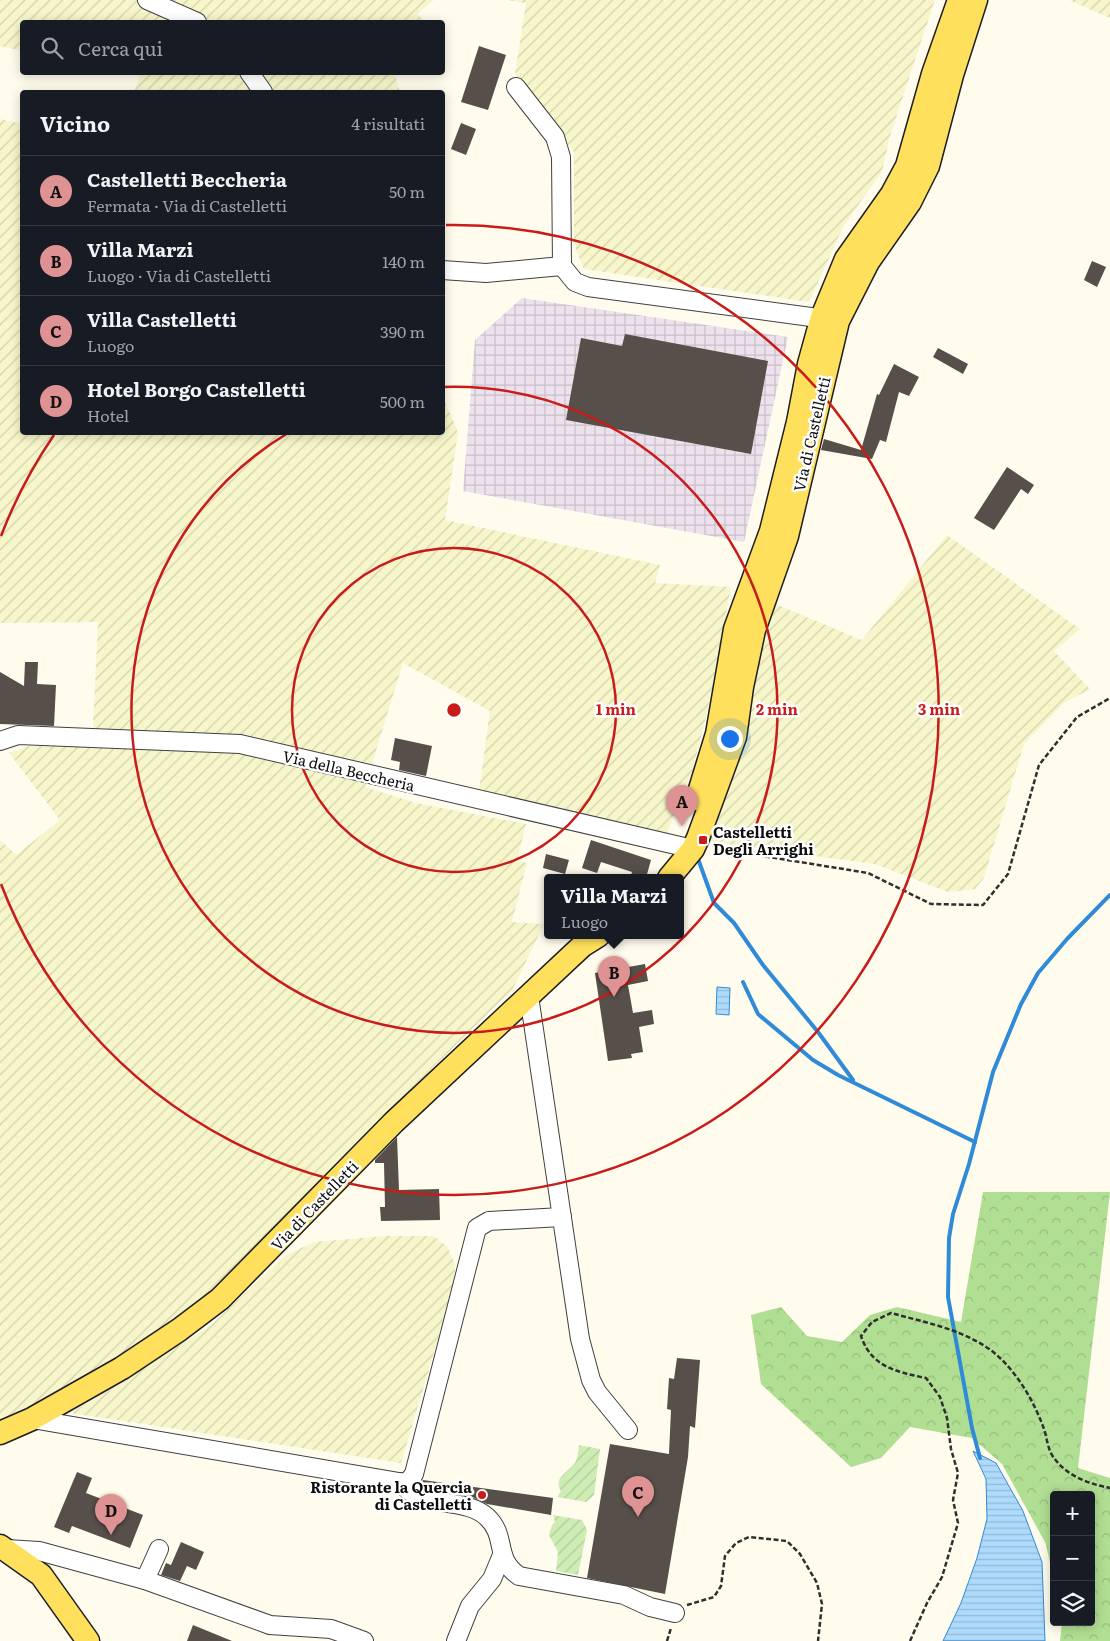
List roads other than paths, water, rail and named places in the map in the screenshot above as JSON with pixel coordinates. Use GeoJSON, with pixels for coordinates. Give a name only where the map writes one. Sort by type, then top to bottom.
{"type":"FeatureCollection","features":[{"type":"Feature","properties":{"kind":"main road","name":"Via di Castelletti"},"geometry":{"type":"LineString","coordinates":[[672,874],[688,847],[734,737],[754,630],[787,536],[830,319],[846,259],[892,194],[907,166],[933,74],[959,0]]}},
{"type":"Feature","properties":{"kind":"main road","name":"Via di Castelletti"},"geometry":{"type":"LineString","coordinates":[[830,319],[910,202],[928,166],[952,75],[976,0]]}},
{"type":"Feature","properties":{"kind":"main road","name":"Via di Castelletti"},"geometry":{"type":"LineString","coordinates":[[0,1433],[32,1419],[122,1368],[180,1330],[220,1299],[394,1122],[582,946],[593,939]]}},
{"type":"Feature","properties":{"kind":"main road"},"geometry":{"type":"LineString","coordinates":[[3,1548],[41,1574],[88,1641]]}},
{"type":"Feature","properties":{"kind":"street"},"geometry":{"type":"LineString","coordinates":[[147,0],[192,20]]}},
{"type":"Feature","properties":{"kind":"street"},"geometry":{"type":"LineString","coordinates":[[251,75],[262,90]]}},
{"type":"Feature","properties":{"kind":"street"},"geometry":{"type":"LineString","coordinates":[[516,87],[555,137],[561,157],[562,266],[574,282],[588,287],[830,319]]}},
{"type":"Feature","properties":{"kind":"street"},"geometry":{"type":"LineString","coordinates":[[445,270],[486,273],[562,266]]}},
{"type":"Feature","properties":{"kind":"street","name":"Via della Beccheria"},"geometry":{"type":"LineString","coordinates":[[0,741],[18,735],[240,744],[688,847]]}},
{"type":"Feature","properties":{"kind":"street"},"geometry":{"type":"LineString","coordinates":[[529,996],[580,1339],[591,1380],[597,1392],[628,1430]]}},
{"type":"Feature","properties":{"kind":"street"},"geometry":{"type":"LineString","coordinates":[[32,1419],[407,1483],[414,1474],[476,1228],[489,1222],[562,1217]]}},
{"type":"Feature","properties":{"kind":"street"},"geometry":{"type":"LineString","coordinates":[[399,1482],[409,1493],[419,1498],[471,1509],[486,1516],[497,1528],[502,1556],[508,1568],[519,1576],[624,1595],[650,1607],[675,1613]]}},
{"type":"Feature","properties":{"kind":"street"},"geometry":{"type":"LineString","coordinates":[[3,1548],[39,1551],[145,1580],[270,1625],[331,1629],[364,1641]]}},
{"type":"Feature","properties":{"kind":"street"},"geometry":{"type":"LineString","coordinates":[[145,1580],[159,1549]]}},
{"type":"Feature","properties":{"kind":"street"},"geometry":{"type":"LineString","coordinates":[[456,1641],[470,1606],[492,1579],[502,1556]]}},
{"type":"Feature","properties":{"kind":"water"},"geometry":{"type":"Polygon","coordinates":[[[717,987],[730,988],[729,1015],[716,1014],[717,987]]]}},
{"type":"Feature","properties":{"kind":"water"},"geometry":{"type":"Polygon","coordinates":[[[973,1451],[996,1463],[1023,1511],[1042,1562],[1045,1641],[943,1641],[961,1603],[977,1558],[987,1519],[986,1479],[973,1451]]]}},
{"type":"Feature","properties":{"kind":"waterway"},"geometry":{"type":"LineString","coordinates":[[697,856],[714,903],[734,923],[763,965],[818,1032],[853,1080]]}},
{"type":"Feature","properties":{"kind":"waterway"},"geometry":{"type":"LineString","coordinates":[[980,1458],[972,1428],[948,1297],[949,1238],[953,1214],[969,1164],[993,1072],[1021,1004],[1038,973],[1067,939],[1110,895]]}},
{"type":"Feature","properties":{"kind":"waterway"},"geometry":{"type":"LineString","coordinates":[[743,982],[758,1014],[813,1060],[838,1075],[975,1142]]}},
{"type":"Feature","properties":{"kind":"place","name":"Castelletti Beccheria"},"geometry":{"type":"Point","coordinates":[682,826]}},
{"type":"Feature","properties":{"kind":"place","name":"Castelletti Degli Arrighi"},"geometry":{"type":"Point","coordinates":[703,840]}},
{"type":"Feature","properties":{"kind":"place","name":"Villa Marzi"},"geometry":{"type":"Point","coordinates":[614,997]}},
{"type":"Feature","properties":{"kind":"place","name":"Ristorante la Quercia di Castelletti"},"geometry":{"type":"Point","coordinates":[482,1495]}},
{"type":"Feature","properties":{"kind":"place","name":"Villa Castelletti"},"geometry":{"type":"Point","coordinates":[638,1517]}},
{"type":"Feature","properties":{"kind":"place","name":"Hotel Borgo Castelletti"},"geometry":{"type":"Point","coordinates":[111,1535]}}]}
